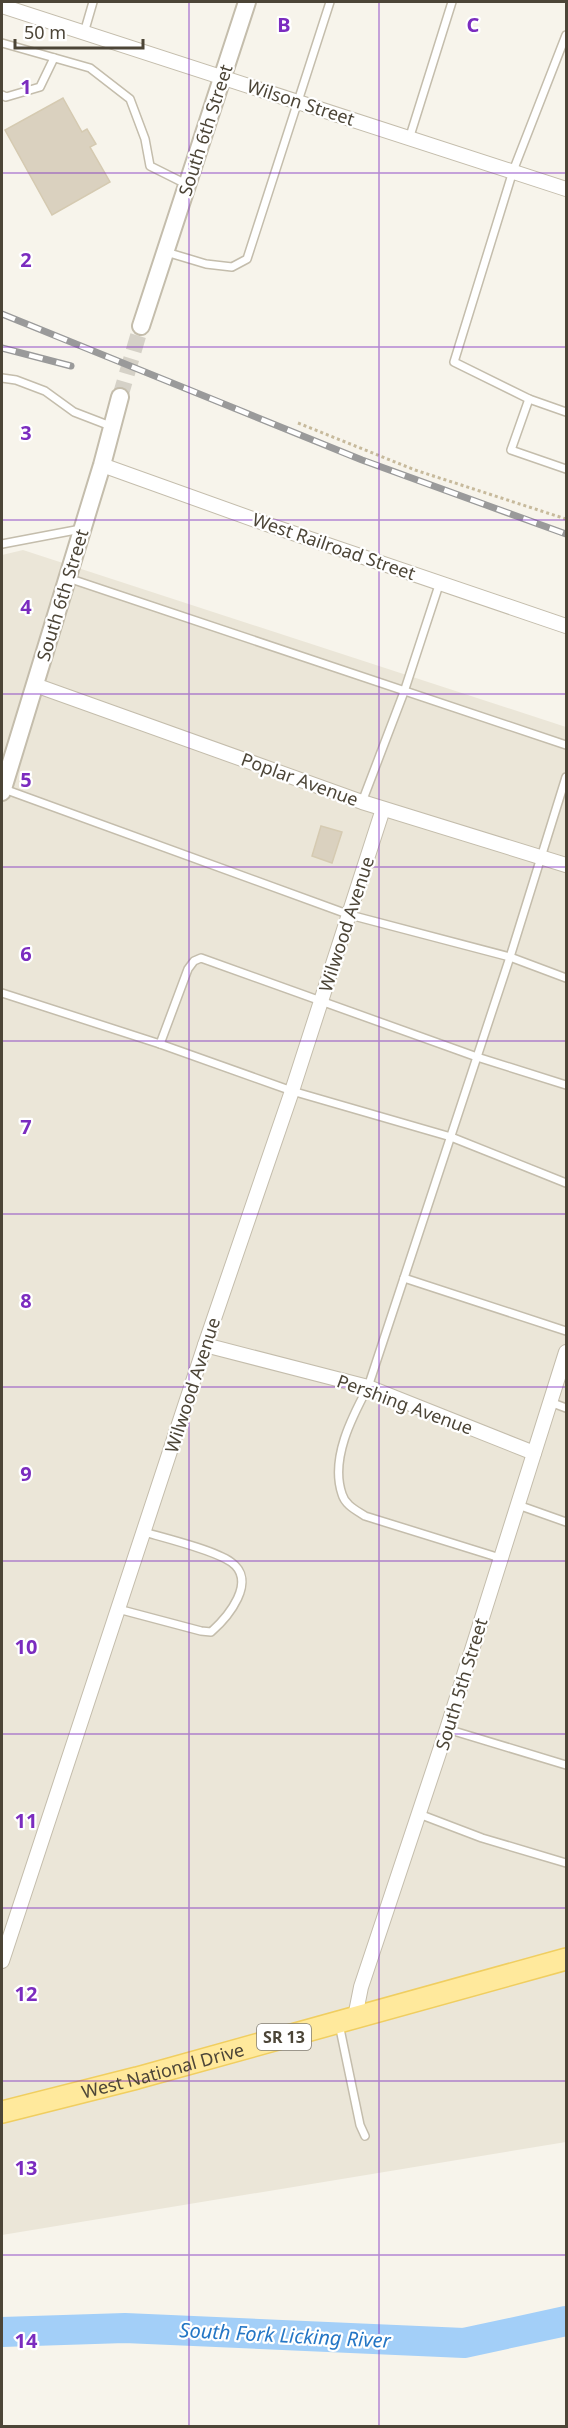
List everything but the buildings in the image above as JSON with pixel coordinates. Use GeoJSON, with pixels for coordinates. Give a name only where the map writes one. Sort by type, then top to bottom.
{"type":"FeatureCollection","features":[{"type":"Feature","properties":{"kind":"main road","name":"West National Drive"},"geometry":{"type":"LineString","coordinates":[[2,2112],[137,2078],[567,1959]]}},
{"type":"Feature","properties":{"kind":"street","name":"South 6th Street"},"geometry":{"type":"LineString","coordinates":[[141,326],[247,2]]}},
{"type":"Feature","properties":{"kind":"street","name":"Wilson Street"},"geometry":{"type":"LineString","coordinates":[[2,6],[223,76],[297,102],[410,136],[567,189]]}},
{"type":"Feature","properties":{"kind":"street","name":"South 6th Street"},"geometry":{"type":"LineString","coordinates":[[2,790],[102,465],[120,397]]}},
{"type":"Feature","properties":{"kind":"street","name":"West Railroad Street"},"geometry":{"type":"LineString","coordinates":[[102,465],[264,523],[567,626]]}},
{"type":"Feature","properties":{"kind":"street","name":"Poplar Avenue"},"geometry":{"type":"LineString","coordinates":[[35,686],[362,802],[567,865]]}},
{"type":"Feature","properties":{"kind":"street","name":"Wilwood Avenue"},"geometry":{"type":"LineString","coordinates":[[2,1961],[205,1345],[292,1091],[383,808]]}},
{"type":"Feature","properties":{"kind":"street","name":"Pershing Avenue"},"geometry":{"type":"LineString","coordinates":[[205,1345],[368,1387],[534,1453]]}},
{"type":"Feature","properties":{"kind":"street","name":"South 5th Street"},"geometry":{"type":"LineString","coordinates":[[346,2019],[361,1987],[419,1814],[516,1504],[567,1352]]}},
{"type":"Feature","properties":{"kind":"lane"},"geometry":{"type":"LineString","coordinates":[[84,33],[93,2]]}},
{"type":"Feature","properties":{"kind":"lane"},"geometry":{"type":"LineString","coordinates":[[166,252],[206,264],[232,267],[247,259],[330,2]]}},
{"type":"Feature","properties":{"kind":"lane"},"geometry":{"type":"LineString","coordinates":[[410,136],[452,2]]}},
{"type":"Feature","properties":{"kind":"lane"},"geometry":{"type":"LineString","coordinates":[[567,35],[513,171],[454,362],[529,399],[567,412]]}},
{"type":"Feature","properties":{"kind":"lane"},"geometry":{"type":"LineString","coordinates":[[2,43],[90,68],[130,99],[145,139],[150,166],[188,184]]}},
{"type":"Feature","properties":{"kind":"lane"},"geometry":{"type":"LineString","coordinates":[[2,95],[6,97],[40,87],[54,58]]}},
{"type":"Feature","properties":{"kind":"lane"},"geometry":{"type":"LineString","coordinates":[[2,378],[16,380],[45,391],[74,412],[113,427]]}},
{"type":"Feature","properties":{"kind":"lane"},"geometry":{"type":"LineString","coordinates":[[529,399],[511,450],[567,469]]}},
{"type":"Feature","properties":{"kind":"lane"},"geometry":{"type":"LineString","coordinates":[[2,544],[81,529]]}},
{"type":"Feature","properties":{"kind":"lane"},"geometry":{"type":"LineString","coordinates":[[66,577],[567,745]]}},
{"type":"Feature","properties":{"kind":"lane"},"geometry":{"type":"LineString","coordinates":[[362,802],[404,692],[440,582]]}},
{"type":"Feature","properties":{"kind":"lane"},"geometry":{"type":"LineString","coordinates":[[500,1558],[365,1516],[348,1504],[342,1494],[339,1474],[341,1450],[355,1410],[368,1387],[567,777]]}},
{"type":"Feature","properties":{"kind":"lane"},"geometry":{"type":"LineString","coordinates":[[2,790],[350,915],[510,957],[567,978]]}},
{"type":"Feature","properties":{"kind":"lane"},"geometry":{"type":"LineString","coordinates":[[160,1044],[188,969],[194,961],[201,958],[477,1058],[567,1085]]}},
{"type":"Feature","properties":{"kind":"lane"},"geometry":{"type":"LineString","coordinates":[[2,993],[160,1044],[292,1091],[451,1137],[567,1183]]}},
{"type":"Feature","properties":{"kind":"lane"},"geometry":{"type":"LineString","coordinates":[[404,1278],[567,1331]]}},
{"type":"Feature","properties":{"kind":"lane"},"geometry":{"type":"LineString","coordinates":[[550,1402],[567,1407]]}},
{"type":"Feature","properties":{"kind":"lane"},"geometry":{"type":"LineString","coordinates":[[516,1504],[567,1522]]}},
{"type":"Feature","properties":{"kind":"lane"},"geometry":{"type":"LineString","coordinates":[[118,1609],[211,1632],[227,1618],[239,1597],[241,1577],[232,1563],[144,1532]]}},
{"type":"Feature","properties":{"kind":"lane"},"geometry":{"type":"LineString","coordinates":[[447,1729],[567,1765]]}},
{"type":"Feature","properties":{"kind":"lane"},"geometry":{"type":"LineString","coordinates":[[419,1814],[482,1838],[567,1863]]}},
{"type":"Feature","properties":{"kind":"lane"},"geometry":{"type":"LineString","coordinates":[[346,2019],[360,2125],[364,2136]]}},
{"type":"Feature","properties":{"kind":"path"},"geometry":{"type":"LineString","coordinates":[[297,423],[415,470],[567,519]]}},
{"type":"Feature","properties":{"kind":"shaded area"},"geometry":{"type":"Polygon","coordinates":[[[23,550],[566,727],[566,2142],[2,2235],[2,555],[23,550]]]}},
{"type":"Feature","properties":{"kind":"waterway","name":"South Fork Licking River"},"geometry":{"type":"LineString","coordinates":[[2,2332],[125,2328],[464,2343],[566,2321]]}},
{"type":"Feature","properties":{"kind":"tunnel"},"geometry":{"type":"LineString","coordinates":[[120,397],[141,326]]}},
{"type":"Feature","properties":{"kind":"railway"},"geometry":{"type":"LineString","coordinates":[[2,314],[362,460],[566,534]]}},
{"type":"Feature","properties":{"kind":"railway"},"geometry":{"type":"LineString","coordinates":[[2,348],[71,366]]}}]}
